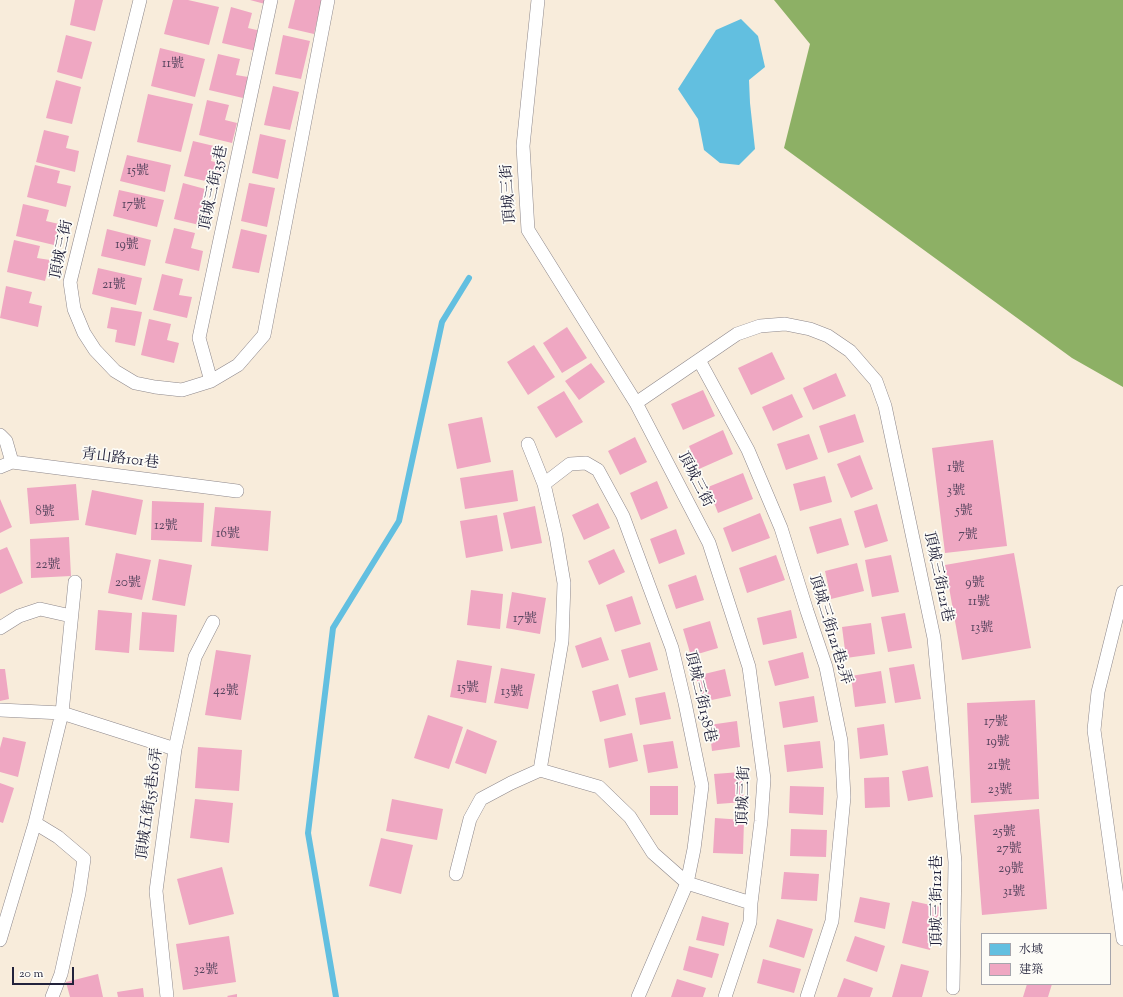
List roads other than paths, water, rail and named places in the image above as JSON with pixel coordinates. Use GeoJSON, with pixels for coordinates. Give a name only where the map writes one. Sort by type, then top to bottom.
{"type":"FeatureCollection","features":[{"type":"Feature","properties":{"kind":"lane","name":"頂城三街"},"geometry":{"type":"LineString","coordinates":[[140,0],[70,282],[74,309],[84,333],[95,350],[114,370],[136,382],[155,387],[182,390],[211,381],[238,365],[264,335],[328,0]]}},
{"type":"Feature","properties":{"kind":"lane","name":"頂城三街35巷"},"geometry":{"type":"LineString","coordinates":[[211,381],[199,338],[271,0]]}},
{"type":"Feature","properties":{"kind":"lane","name":"頂城三街"},"geometry":{"type":"LineString","coordinates":[[538,0],[522,146],[528,230],[636,403],[709,543],[749,667],[764,779],[750,922],[725,997]]}},
{"type":"Feature","properties":{"kind":"lane","name":"頂城三街121巷"},"geometry":{"type":"LineString","coordinates":[[636,403],[737,334],[760,326],[785,324],[810,329],[828,336],[850,351],[876,381],[886,406],[934,638],[956,862],[953,988]]}},
{"type":"Feature","properties":{"kind":"lane","name":"頂城三街121巷2弄"},"geometry":{"type":"LineString","coordinates":[[699,360],[748,450],[781,528],[826,667],[841,741],[844,797],[832,921],[807,997]]}},
{"type":"Feature","properties":{"kind":"lane"},"geometry":{"type":"LineString","coordinates":[[0,436],[6,441],[12,462]]}},
{"type":"Feature","properties":{"kind":"lane"},"geometry":{"type":"LineString","coordinates":[[528,444],[544,484],[556,536],[564,583],[562,641],[540,770]]}},
{"type":"Feature","properties":{"kind":"lane","name":"青山路101巷"},"geometry":{"type":"LineString","coordinates":[[0,467],[12,462],[237,491]]}},
{"type":"Feature","properties":{"kind":"lane","name":"頂城三街138巷"},"geometry":{"type":"LineString","coordinates":[[544,484],[570,464],[586,463],[598,470],[624,516],[631,539],[672,648],[702,786],[694,849],[687,883],[638,997]]}},
{"type":"Feature","properties":{"kind":"lane"},"geometry":{"type":"LineString","coordinates":[[0,940],[35,823],[62,712],[74,582]]}},
{"type":"Feature","properties":{"kind":"lane"},"geometry":{"type":"LineString","coordinates":[[1123,592],[1098,692],[1094,730],[1123,939]]}},
{"type":"Feature","properties":{"kind":"lane"},"geometry":{"type":"LineString","coordinates":[[0,628],[19,616],[40,609],[71,616]]}},
{"type":"Feature","properties":{"kind":"lane","name":"頂城五街55巷16弄"},"geometry":{"type":"LineString","coordinates":[[167,997],[156,891],[175,749],[195,657],[213,622]]}},
{"type":"Feature","properties":{"kind":"lane"},"geometry":{"type":"LineString","coordinates":[[0,710],[62,712],[175,749]]}},
{"type":"Feature","properties":{"kind":"lane"},"geometry":{"type":"LineString","coordinates":[[456,874],[470,819],[481,799],[540,770],[599,787],[630,817],[653,853],[687,883],[751,902]]}},
{"type":"Feature","properties":{"kind":"lane"},"geometry":{"type":"LineString","coordinates":[[35,823],[58,838],[84,859],[79,893],[66,952],[52,997]]}},
{"type":"Feature","properties":{"kind":"water"},"geometry":{"type":"Polygon","coordinates":[[[741,19],[758,36],[765,67],[749,80],[755,149],[739,165],[720,163],[704,150],[698,119],[678,89],[716,30],[741,19]]]}},
{"type":"Feature","properties":{"kind":"waterway"},"geometry":{"type":"LineString","coordinates":[[336,997],[308,833],[333,628],[399,521],[442,322],[469,278]]}}]}
